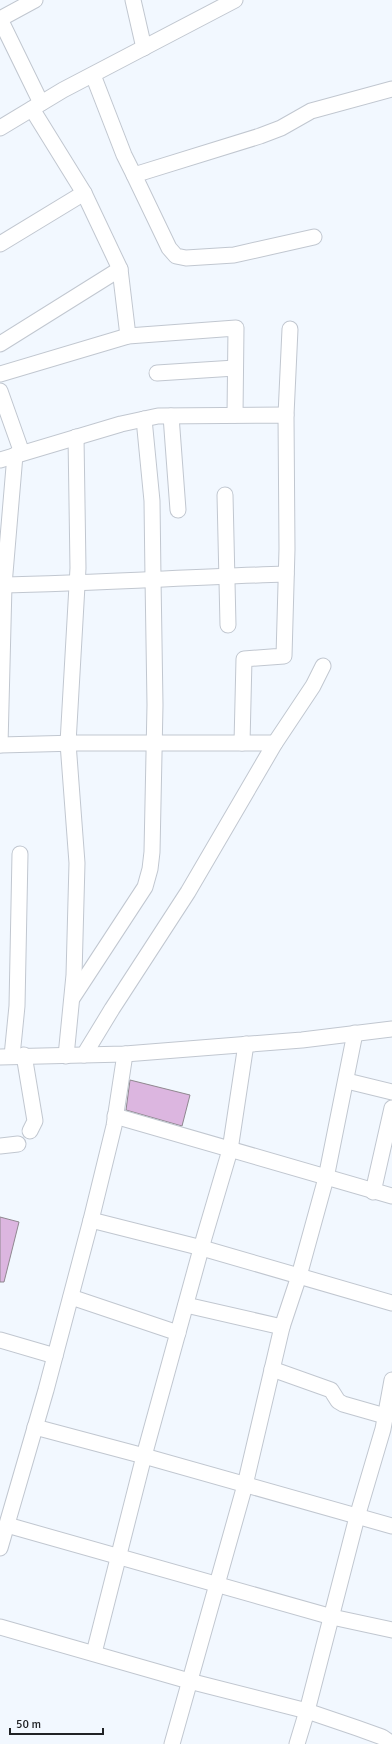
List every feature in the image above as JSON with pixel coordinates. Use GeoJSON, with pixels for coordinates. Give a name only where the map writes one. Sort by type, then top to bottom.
{"type":"FeatureCollection","features":[{"type":"Feature","properties":{"kind":"street"},"geometry":{"type":"LineString","coordinates":[[35,0],[0,19],[36,106],[84,193],[120,269],[128,336]]}},
{"type":"Feature","properties":{"kind":"street"},"geometry":{"type":"LineString","coordinates":[[132,0],[144,48]]}},
{"type":"Feature","properties":{"kind":"street"},"geometry":{"type":"LineString","coordinates":[[0,128],[36,106],[235,0]]}},
{"type":"Feature","properties":{"kind":"street"},"geometry":{"type":"LineString","coordinates":[[93,75],[124,155],[169,248],[176,256],[186,258],[234,255],[314,237]]}},
{"type":"Feature","properties":{"kind":"street"},"geometry":{"type":"LineString","coordinates":[[134,175],[260,136],[281,128],[311,111],[392,89]]}},
{"type":"Feature","properties":{"kind":"street"},"geometry":{"type":"LineString","coordinates":[[0,244],[84,193]]}},
{"type":"Feature","properties":{"kind":"street"},"geometry":{"type":"LineString","coordinates":[[0,344],[120,269]]}},
{"type":"Feature","properties":{"kind":"street"},"geometry":{"type":"LineString","coordinates":[[0,374],[128,336],[236,328],[235,415]]}},
{"type":"Feature","properties":{"kind":"street"},"geometry":{"type":"LineString","coordinates":[[242,743],[244,659],[284,656],[286,574],[286,415],[290,329]]}},
{"type":"Feature","properties":{"kind":"street"},"geometry":{"type":"LineString","coordinates":[[157,373],[235,368]]}},
{"type":"Feature","properties":{"kind":"street"},"geometry":{"type":"LineString","coordinates":[[0,391],[19,454],[2,585],[0,745],[68,743],[275,743]]}},
{"type":"Feature","properties":{"kind":"street"},"geometry":{"type":"LineString","coordinates":[[0,460],[76,437],[158,416],[286,415]]}},
{"type":"Feature","properties":{"kind":"street"},"geometry":{"type":"LineString","coordinates":[[171,416],[178,510]]}},
{"type":"Feature","properties":{"kind":"street"},"geometry":{"type":"LineString","coordinates":[[72,999],[145,888],[150,869],[152,852],[155,743],[154,578],[152,501],[144,419]]}},
{"type":"Feature","properties":{"kind":"street"},"geometry":{"type":"LineString","coordinates":[[66,1056],[74,975],[77,863],[68,743],[77,584],[76,437]]}},
{"type":"Feature","properties":{"kind":"street"},"geometry":{"type":"LineString","coordinates":[[225,495],[228,625]]}},
{"type":"Feature","properties":{"kind":"street"},"geometry":{"type":"LineString","coordinates":[[2,585],[77,584],[154,578],[286,574]]}},
{"type":"Feature","properties":{"kind":"street"},"geometry":{"type":"LineString","coordinates":[[84,1055],[188,892],[275,743],[312,686],[323,666]]}},
{"type":"Feature","properties":{"kind":"street"},"geometry":{"type":"LineString","coordinates":[[20,854],[17,1006],[12,1056],[35,1121],[30,1131]]}},
{"type":"Feature","properties":{"kind":"street"},"geometry":{"type":"LineString","coordinates":[[12,1056],[125,1054],[246,1044],[392,1029]]}},
{"type":"Feature","properties":{"kind":"street"},"geometry":{"type":"LineString","coordinates":[[172,1744],[245,1485],[282,1327],[299,1276],[326,1178],[347,1081],[355,1033]]}},
{"type":"Feature","properties":{"kind":"street"},"geometry":{"type":"LineString","coordinates":[[94,1653],[144,1456],[230,1150],[246,1044]]}},
{"type":"Feature","properties":{"kind":"street"},"geometry":{"type":"LineString","coordinates":[[0,1548],[55,1356],[91,1220],[115,1116],[125,1054]]}},
{"type":"Feature","properties":{"kind":"street"},"geometry":{"type":"LineString","coordinates":[[347,1081],[392,1092]]}},
{"type":"Feature","properties":{"kind":"street"},"geometry":{"type":"LineString","coordinates":[[372,1192],[392,1108]]}},
{"type":"Feature","properties":{"kind":"street"},"geometry":{"type":"LineString","coordinates":[[115,1116],[372,1192],[392,1196]]}},
{"type":"Feature","properties":{"kind":"street"},"geometry":{"type":"LineString","coordinates":[[0,1146],[18,1144]]}},
{"type":"Feature","properties":{"kind":"street"},"geometry":{"type":"LineString","coordinates":[[91,1220],[202,1248],[392,1303]]}},
{"type":"Feature","properties":{"kind":"street"},"geometry":{"type":"LineString","coordinates":[[70,1298],[178,1333]]}},
{"type":"Feature","properties":{"kind":"street"},"geometry":{"type":"LineString","coordinates":[[186,1305],[282,1327]]}},
{"type":"Feature","properties":{"kind":"street"},"geometry":{"type":"LineString","coordinates":[[0,1340],[55,1356]]}},
{"type":"Feature","properties":{"kind":"street"},"geometry":{"type":"LineString","coordinates":[[272,1369],[331,1390],[338,1402],[387,1425]]}},
{"type":"Feature","properties":{"kind":"street"},"geometry":{"type":"LineString","coordinates":[[297,1744],[332,1617],[357,1517],[387,1425],[392,1380]]}},
{"type":"Feature","properties":{"kind":"street"},"geometry":{"type":"LineString","coordinates":[[35,1427],[392,1526]]}},
{"type":"Feature","properties":{"kind":"street"},"geometry":{"type":"LineString","coordinates":[[7,1525],[332,1617],[392,1630]]}},
{"type":"Feature","properties":{"kind":"street"},"geometry":{"type":"LineString","coordinates":[[0,1626],[189,1680],[307,1711],[382,1737],[392,1744]]}},
{"type":"Feature","properties":{"kind":"building"},"geometry":{"type":"Polygon","coordinates":[[[130,1080],[190,1095],[182,1126],[126,1110],[130,1080]]]}},
{"type":"Feature","properties":{"kind":"building"},"geometry":{"type":"Polygon","coordinates":[[[0,1217],[19,1222],[4,1282],[0,1282],[0,1217]]]}}]}
